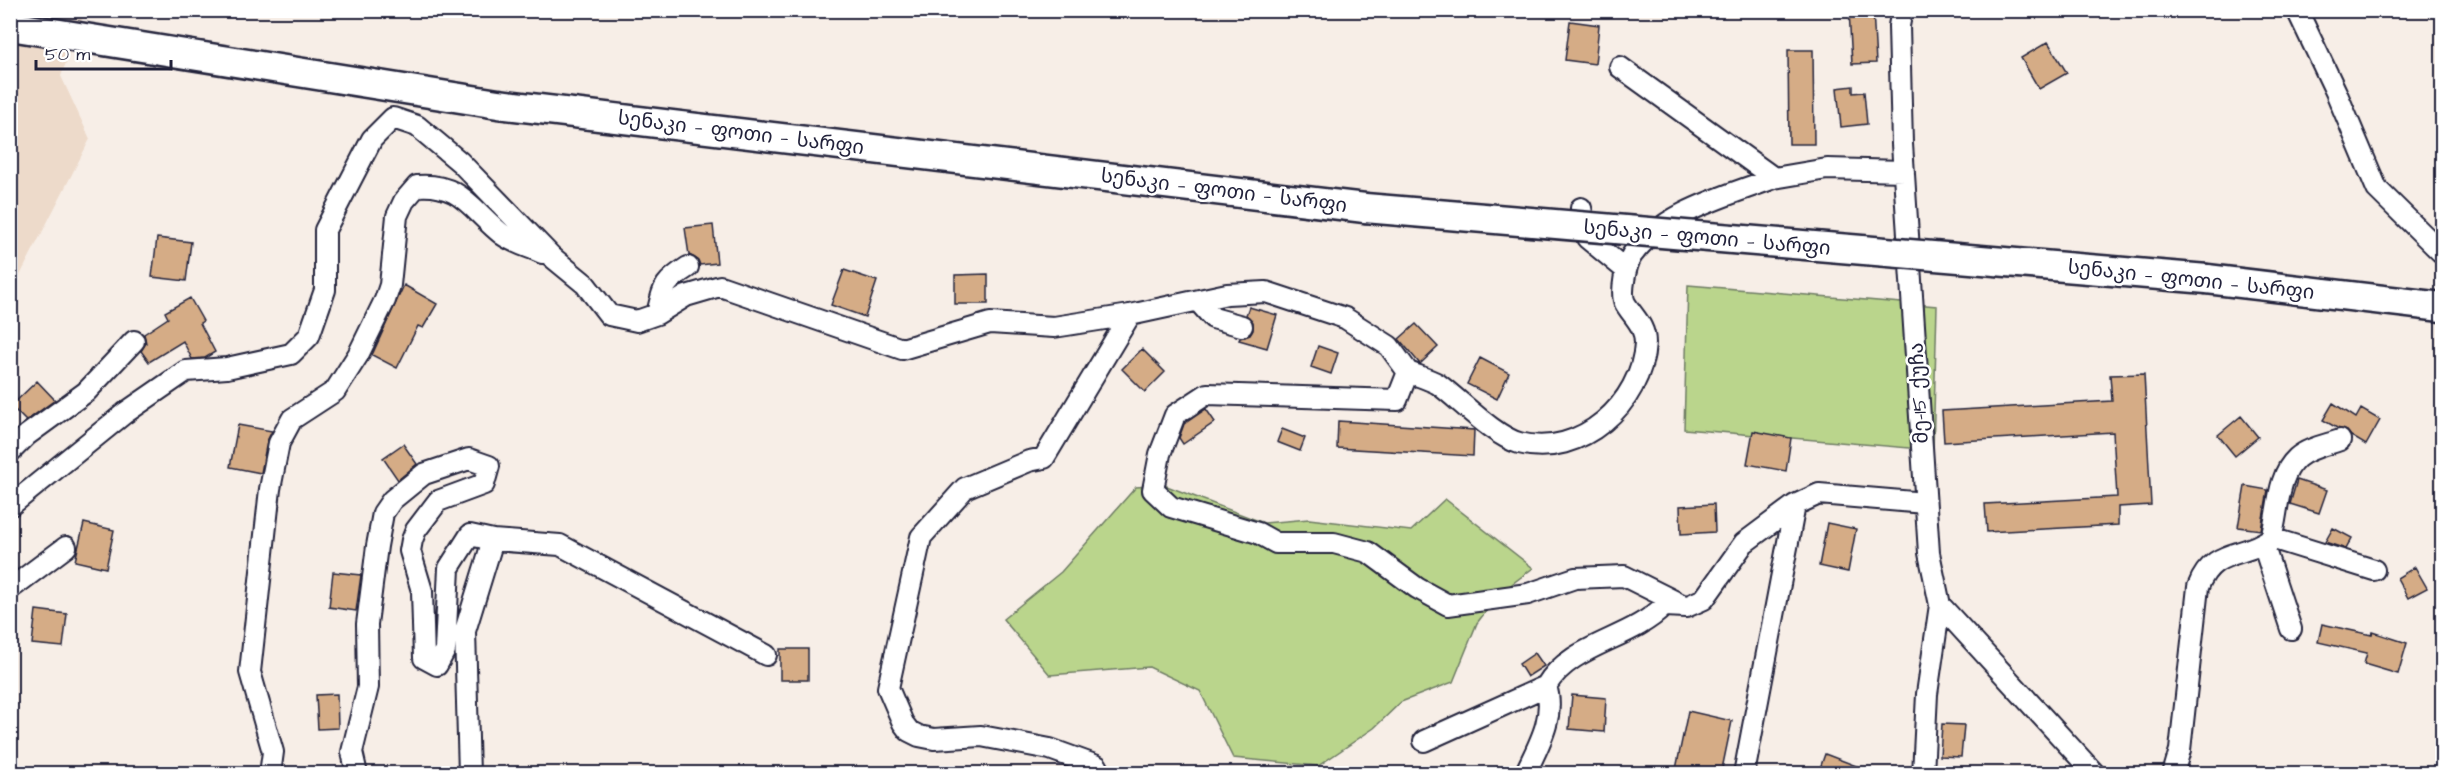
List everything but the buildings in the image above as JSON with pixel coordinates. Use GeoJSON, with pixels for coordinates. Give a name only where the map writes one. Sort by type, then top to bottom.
{"type":"FeatureCollection","features":[{"type":"Feature","properties":{"kind":"highway","name":"სენაკი — ფოთი — სარფი"},"geometry":{"type":"LineString","coordinates":[[10,26],[498,104],[1365,208],[2207,279],[2442,307]]}},
{"type":"Feature","properties":{"kind":"street","name":"მე-15 ქუჩა"},"geometry":{"type":"LineString","coordinates":[[1902,10],[1899,26],[1904,171],[1925,503],[1929,553],[1940,605],[1927,694],[1923,774]]}},
{"type":"Feature","properties":{"kind":"street"},"geometry":{"type":"LineString","coordinates":[[2297,10],[2336,92],[2377,189],[2442,253]]}},
{"type":"Feature","properties":{"kind":"street"},"geometry":{"type":"LineString","coordinates":[[1620,67],[1774,178]]}},
{"type":"Feature","properties":{"kind":"street"},"geometry":{"type":"LineString","coordinates":[[10,506],[125,413],[186,371],[227,368],[291,354],[309,336],[325,291],[325,230],[372,139],[393,118],[417,126],[460,162],[552,257],[585,284],[609,315],[637,321],[657,314],[686,296],[720,286],[902,349],[990,323],[1054,327],[1130,315],[1227,294],[1266,292],[1345,318],[1389,346],[1408,372],[1436,383],[1505,436],[1519,443],[1546,445],[1587,433],[1609,418],[1624,401],[1641,368],[1645,342],[1643,327],[1624,300],[1626,270],[1631,256],[1652,234],[1687,211],[1774,178],[1827,169],[1904,171]]}},
{"type":"Feature","properties":{"kind":"street"},"geometry":{"type":"LineString","coordinates":[[270,774],[273,752],[250,672],[270,489],[279,443],[292,419],[336,391],[358,355],[390,285],[397,216],[404,201],[417,186],[434,185],[457,192],[504,236],[552,257]]}},
{"type":"Feature","properties":{"kind":"street"},"geometry":{"type":"LineString","coordinates":[[1581,208],[1587,238],[1626,270]]}},
{"type":"Feature","properties":{"kind":"street"},"geometry":{"type":"LineString","coordinates":[[657,314],[664,286],[671,278],[688,267]]}},
{"type":"Feature","properties":{"kind":"street"},"geometry":{"type":"LineString","coordinates":[[1198,301],[1213,318],[1242,326]]}},
{"type":"Feature","properties":{"kind":"street"},"geometry":{"type":"LineString","coordinates":[[1101,774],[1097,766],[1050,749],[981,736],[934,739],[919,736],[909,731],[903,723],[888,688],[921,537],[965,488],[1029,461],[1044,458],[1130,315]]}},
{"type":"Feature","properties":{"kind":"street"},"geometry":{"type":"LineString","coordinates":[[10,452],[27,435],[86,392],[134,340]]}},
{"type":"Feature","properties":{"kind":"street"},"geometry":{"type":"LineString","coordinates":[[1408,372],[1397,400],[1207,394],[1175,415],[1160,454],[1153,490],[1171,507],[1258,533],[1276,543],[1334,543],[1368,552],[1416,588],[1448,605],[1528,594],[1575,578],[1624,576],[1686,606]]}},
{"type":"Feature","properties":{"kind":"street"},"geometry":{"type":"LineString","coordinates":[[2291,629],[2267,541],[2283,482],[2289,469],[2297,458],[2312,449],[2340,440]]}},
{"type":"Feature","properties":{"kind":"street"},"geometry":{"type":"LineString","coordinates":[[357,774],[352,752],[368,687],[367,624],[383,513],[392,500],[424,474],[469,459],[489,466],[484,484],[438,501],[416,530],[412,540],[410,551],[422,591],[424,658],[437,665],[445,650],[449,568],[470,535],[493,540],[560,545],[766,655]]}},
{"type":"Feature","properties":{"kind":"street"},"geometry":{"type":"LineString","coordinates":[[1424,741],[1546,686],[1553,674],[1585,652],[1653,617],[1664,606],[1686,606],[1704,599],[1744,543],[1795,505],[1819,494],[1925,503]]}},
{"type":"Feature","properties":{"kind":"street"},"geometry":{"type":"LineString","coordinates":[[1744,774],[1795,505]]}},
{"type":"Feature","properties":{"kind":"street"},"geometry":{"type":"LineString","coordinates":[[469,774],[465,631],[493,540]]}},
{"type":"Feature","properties":{"kind":"street"},"geometry":{"type":"LineString","coordinates":[[2173,774],[2180,750],[2198,587],[2211,564],[2229,554],[2267,541],[2374,570]]}},
{"type":"Feature","properties":{"kind":"street"},"geometry":{"type":"LineString","coordinates":[[10,589],[66,547]]}},
{"type":"Feature","properties":{"kind":"street"},"geometry":{"type":"LineString","coordinates":[[1940,605],[2095,774]]}},
{"type":"Feature","properties":{"kind":"street"},"geometry":{"type":"LineString","coordinates":[[1525,774],[1547,724],[1550,697],[1546,686]]}},
{"type":"Feature","properties":{"kind":"shaded area"},"geometry":{"type":"Polygon","coordinates":[[[11,11],[85,11],[61,76],[90,139],[11,293],[11,11]]]}},
{"type":"Feature","properties":{"kind":"green space"},"geometry":{"type":"Polygon","coordinates":[[[1688,285],[1937,306],[1933,450],[1684,429],[1688,285]]]}},
{"type":"Feature","properties":{"kind":"green space"},"geometry":{"type":"Polygon","coordinates":[[[1164,485],[1264,523],[1309,519],[1411,531],[1445,499],[1533,568],[1500,593],[1477,623],[1453,682],[1401,702],[1374,728],[1318,766],[1233,758],[1200,691],[1149,667],[1050,675],[1003,619],[1061,572],[1136,487],[1164,485]]]}}]}
